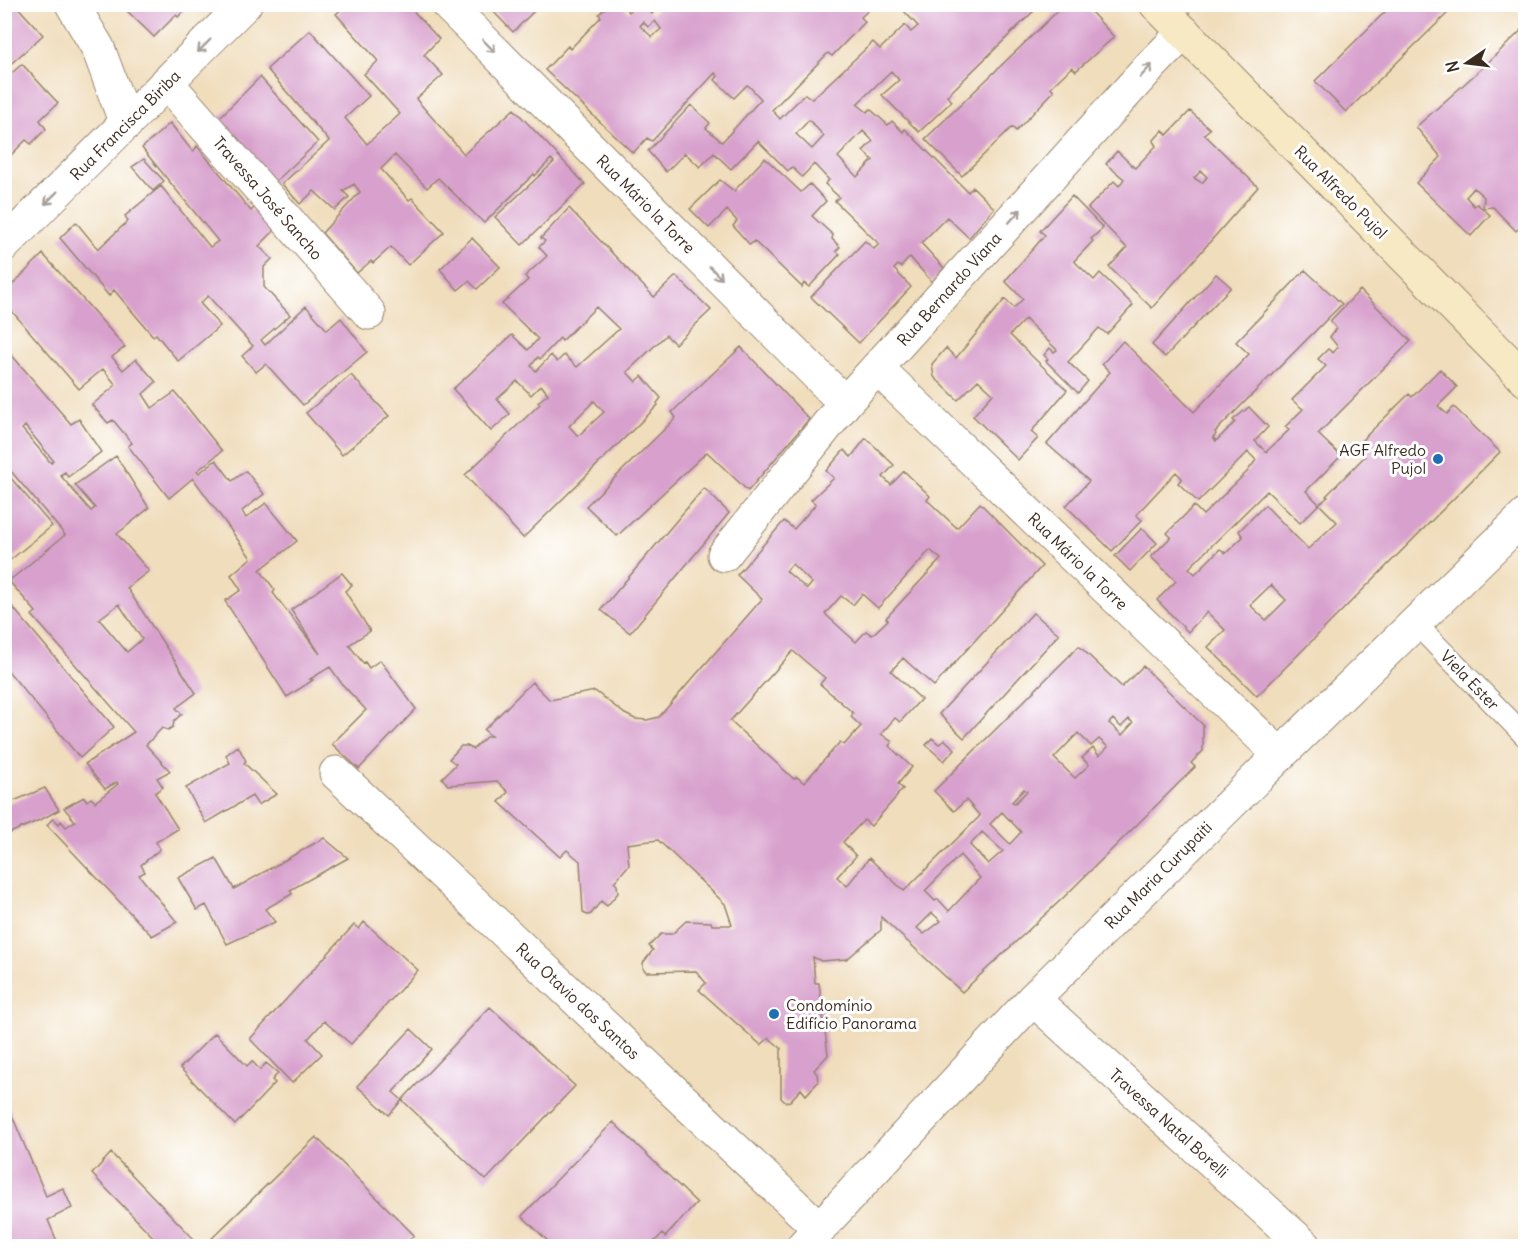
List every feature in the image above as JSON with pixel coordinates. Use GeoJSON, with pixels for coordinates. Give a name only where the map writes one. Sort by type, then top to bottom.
{"type":"FeatureCollection","features":[{"type":"Feature","properties":{"kind":"main road","name":"Rua Alfredo Pujol"},"geometry":{"type":"LineString","coordinates":[[1156,4],[1526,380]]}},
{"type":"Feature","properties":{"kind":"street"},"geometry":{"type":"LineString","coordinates":[[72,4],[98,48],[126,124]]}},
{"type":"Feature","properties":{"kind":"street","name":"Rua Francisca Biriba"},"geometry":{"type":"LineString","coordinates":[[4,245],[245,4]]}},
{"type":"Feature","properties":{"kind":"street","name":"Rua Mário la Torre"},"geometry":{"type":"LineString","coordinates":[[447,4],[845,403]]}},
{"type":"Feature","properties":{"kind":"street","name":"Rua Bernardo Viana"},"geometry":{"type":"LineString","coordinates":[[724,555],[845,403],[1184,32]]}},
{"type":"Feature","properties":{"kind":"street","name":"Travessa José Sancho"},"geometry":{"type":"LineString","coordinates":[[167,83],[369,313]]}},
{"type":"Feature","properties":{"kind":"street","name":"Rua Mário la Torre"},"geometry":{"type":"LineString","coordinates":[[877,368],[1280,755]]}},
{"type":"Feature","properties":{"kind":"street","name":"Rua Maria Curupaiti"},"geometry":{"type":"LineString","coordinates":[[812,1238],[1033,999],[1526,515]]}},
{"type":"Feature","properties":{"kind":"street","name":"Rua Otavio dos Santos"},"geometry":{"type":"LineString","coordinates":[[336,774],[812,1238]]}},
{"type":"Feature","properties":{"kind":"street","name":"Travessa Natal Borelli"},"geometry":{"type":"LineString","coordinates":[[1033,999],[1305,1246]]}},
{"type":"Feature","properties":{"kind":"lane","name":"Viela Ester"},"geometry":{"type":"LineString","coordinates":[[1415,623],[1526,737]]}},
{"type":"Feature","properties":{"kind":"building"},"geometry":{"type":"Polygon","coordinates":[[[4,4],[15,4],[43,35],[4,70],[4,4]]]}},
{"type":"Feature","properties":{"kind":"building"},"geometry":{"type":"Polygon","coordinates":[[[124,4],[190,4],[154,37],[122,6],[124,4]]]}},
{"type":"Feature","properties":{"kind":"building"},"geometry":{"type":"Polygon","coordinates":[[[347,4],[407,4],[439,39],[424,55],[443,75],[416,99],[464,154],[514,109],[585,184],[522,245],[495,217],[554,162],[551,159],[484,223],[438,178],[427,188],[395,155],[381,169],[409,200],[412,198],[444,232],[408,265],[391,247],[357,273],[322,233],[360,192],[354,184],[343,191],[349,197],[335,210],[314,191],[300,204],[282,184],[329,141],[267,69],[310,30],[369,96],[345,118],[367,144],[400,114],[364,74],[378,61],[336,14],[347,4]]]}},
{"type":"Feature","properties":{"kind":"building"},"geometry":{"type":"Polygon","coordinates":[[[609,4],[625,4],[623,6],[629,12],[636,5],[642,5],[652,14],[661,4],[884,4],[878,10],[874,5],[861,17],[865,22],[832,56],[828,53],[772,110],[780,119],[805,94],[812,99],[873,42],[880,49],[905,25],[911,32],[918,26],[902,9],[906,4],[1041,4],[947,96],[952,101],[919,132],[882,95],[899,80],[891,71],[857,104],[867,112],[870,109],[888,125],[892,121],[903,132],[905,129],[968,192],[973,187],[994,208],[969,238],[947,217],[921,243],[944,268],[932,282],[910,257],[901,267],[898,265],[894,269],[911,287],[859,343],[811,297],[865,241],[874,249],[879,244],[835,201],[839,197],[825,184],[829,180],[814,164],[802,177],[792,167],[788,171],[758,141],[731,169],[714,153],[700,167],[685,153],[666,172],[648,151],[691,105],[710,123],[706,128],[722,142],[761,99],[747,85],[734,98],[715,80],[718,76],[715,73],[652,141],[647,138],[633,153],[545,70],[568,46],[570,49],[601,17],[599,14],[609,4]],[[655,21],[648,27],[643,22],[640,26],[652,37],[661,29],[655,21]],[[809,120],[796,134],[812,149],[824,136],[809,120]],[[863,131],[838,157],[857,177],[873,160],[863,151],[873,141],[863,131]]]}},
{"type":"Feature","properties":{"kind":"building"},"geometry":{"type":"Polygon","coordinates":[[[1065,4],[1083,4],[1114,37],[1076,71],[1072,67],[1051,87],[1054,91],[1016,131],[1012,127],[962,176],[925,139],[1065,4]]]}},
{"type":"Feature","properties":{"kind":"building"},"geometry":{"type":"Polygon","coordinates":[[[1393,4],[1459,4],[1346,112],[1315,81],[1393,4]]]}},
{"type":"Feature","properties":{"kind":"building"},"geometry":{"type":"Polygon","coordinates":[[[487,5],[531,5],[536,9],[513,32],[487,5]]]}},
{"type":"Feature","properties":{"kind":"building"},"geometry":{"type":"Polygon","coordinates":[[[1526,26],[1526,221],[1516,231],[1493,207],[1483,208],[1484,197],[1474,188],[1466,197],[1474,206],[1477,204],[1490,215],[1471,236],[1416,183],[1441,157],[1416,127],[1526,26]]]}},
{"type":"Feature","properties":{"kind":"building"},"geometry":{"type":"Polygon","coordinates":[[[22,64],[58,103],[40,120],[46,129],[31,144],[26,140],[4,162],[4,80],[22,64]]]}},
{"type":"Feature","properties":{"kind":"building"},"geometry":{"type":"Polygon","coordinates":[[[260,77],[318,142],[273,184],[217,120],[260,77]]]}},
{"type":"Feature","properties":{"kind":"building"},"geometry":{"type":"Polygon","coordinates":[[[1190,111],[1210,129],[1204,134],[1258,187],[1152,308],[1109,267],[1127,248],[1088,208],[1114,181],[1119,186],[1124,179],[1106,164],[1117,151],[1135,168],[1156,146],[1153,141],[1163,130],[1167,135],[1190,111]],[[1201,171],[1194,178],[1202,183],[1207,177],[1201,171]]]}},
{"type":"Feature","properties":{"kind":"building"},"geometry":{"type":"Polygon","coordinates":[[[170,123],[193,152],[197,146],[251,211],[257,205],[277,228],[259,246],[272,259],[264,267],[264,287],[290,315],[261,340],[265,345],[306,306],[327,330],[341,318],[367,352],[303,405],[266,364],[256,372],[242,356],[253,346],[208,296],[200,303],[220,326],[178,361],[156,334],[153,336],[114,290],[109,296],[60,238],[76,222],[98,249],[128,221],[125,216],[161,186],[210,247],[218,241],[142,148],[170,123]]]}},
{"type":"Feature","properties":{"kind":"building"},"geometry":{"type":"Polygon","coordinates":[[[765,158],[801,192],[810,184],[826,201],[812,216],[833,235],[832,239],[840,247],[836,251],[840,254],[809,287],[804,283],[802,287],[754,241],[750,245],[733,226],[737,221],[727,210],[709,228],[690,209],[720,180],[734,191],[765,158]]]}},
{"type":"Feature","properties":{"kind":"building"},"geometry":{"type":"Polygon","coordinates":[[[144,159],[164,181],[153,191],[132,167],[144,159]]]}},
{"type":"Feature","properties":{"kind":"building"},"geometry":{"type":"Polygon","coordinates":[[[1072,196],[1103,228],[1074,261],[1094,280],[1100,273],[1133,305],[1107,334],[1099,328],[1068,362],[1088,381],[1078,393],[1046,361],[1048,359],[1044,355],[1050,348],[1054,352],[1057,350],[1025,319],[1010,335],[1067,390],[1031,432],[1038,438],[1018,460],[973,416],[993,394],[978,380],[958,400],[934,377],[932,364],[946,348],[956,358],[1005,299],[1014,308],[1023,299],[1005,281],[1045,235],[1040,231],[1072,196]]]}},
{"type":"Feature","properties":{"kind":"building"},"geometry":{"type":"Polygon","coordinates":[[[569,208],[654,297],[676,276],[711,310],[675,344],[666,335],[627,372],[636,382],[642,376],[661,398],[658,405],[523,538],[465,475],[548,394],[541,385],[531,395],[517,381],[497,399],[510,414],[491,431],[453,389],[512,335],[528,350],[538,339],[502,304],[528,280],[525,276],[547,256],[539,247],[545,241],[541,238],[569,208]],[[596,307],[562,341],[560,338],[531,366],[536,371],[551,355],[557,362],[564,355],[577,367],[619,329],[596,307]],[[594,401],[569,426],[578,436],[604,412],[594,401]]]}},
{"type":"Feature","properties":{"kind":"building"},"geometry":{"type":"Polygon","coordinates":[[[472,238],[500,267],[477,289],[469,281],[458,290],[440,269],[472,238]]]}},
{"type":"Feature","properties":{"kind":"building"},"geometry":{"type":"Polygon","coordinates":[[[43,254],[125,347],[112,357],[123,370],[136,359],[156,382],[143,394],[152,408],[175,392],[222,451],[197,471],[199,473],[216,460],[232,481],[246,471],[264,494],[242,511],[246,518],[266,503],[297,541],[260,570],[275,590],[273,593],[320,654],[291,610],[342,573],[352,585],[345,591],[370,631],[349,645],[369,668],[380,660],[416,709],[359,769],[332,744],[366,710],[330,667],[287,697],[225,601],[241,590],[231,575],[251,558],[193,478],[169,498],[128,446],[132,443],[113,420],[108,423],[92,405],[116,385],[103,369],[79,389],[4,302],[4,293],[43,254]]]}},
{"type":"Feature","properties":{"kind":"building"},"geometry":{"type":"Polygon","coordinates":[[[1305,270],[1342,304],[1215,432],[1213,437],[1216,441],[1235,422],[1233,420],[1249,407],[1268,427],[1255,441],[1266,452],[1289,430],[1285,427],[1303,409],[1292,400],[1326,366],[1318,359],[1328,349],[1333,353],[1338,347],[1330,337],[1336,328],[1330,321],[1360,290],[1411,341],[1318,434],[1341,456],[1306,491],[1319,504],[1365,456],[1355,447],[1409,394],[1412,397],[1440,369],[1457,387],[1438,406],[1447,414],[1454,407],[1500,452],[1257,696],[1208,647],[1225,630],[1207,612],[1188,632],[1157,600],[1176,581],[1151,557],[1171,537],[1167,533],[1194,506],[1203,515],[1247,472],[1256,460],[1248,452],[1198,502],[1178,483],[1182,478],[1176,472],[1136,515],[1142,520],[1112,551],[1066,506],[1089,481],[1047,444],[1110,372],[1102,364],[1123,341],[1194,412],[1249,354],[1236,342],[1305,270]],[[1267,491],[1189,568],[1195,574],[1220,549],[1226,553],[1243,537],[1239,531],[1265,505],[1308,549],[1337,522],[1319,504],[1300,523],[1267,491]],[[1271,585],[1250,605],[1266,620],[1286,600],[1271,585]]]}},
{"type":"Feature","properties":{"kind":"building"},"geometry":{"type":"Polygon","coordinates":[[[1216,274],[1231,287],[1165,357],[1152,345],[1216,274]]]}},
{"type":"Feature","properties":{"kind":"building"},"geometry":{"type":"Polygon","coordinates":[[[4,346],[71,424],[79,419],[101,452],[68,477],[65,472],[60,475],[91,511],[95,508],[75,485],[116,456],[149,508],[117,534],[149,571],[127,588],[196,693],[176,708],[182,714],[174,721],[173,727],[168,730],[162,728],[146,745],[170,771],[157,778],[163,787],[155,793],[178,829],[156,842],[160,849],[141,865],[145,872],[139,875],[177,922],[152,936],[47,825],[53,818],[59,824],[61,821],[66,827],[75,821],[64,808],[84,797],[87,801],[91,798],[95,802],[118,784],[117,782],[105,789],[85,764],[134,732],[32,615],[36,612],[9,581],[65,535],[4,463],[4,346]],[[25,426],[22,429],[51,463],[53,460],[25,426]],[[119,604],[99,619],[127,652],[142,639],[119,604]]]}},
{"type":"Feature","properties":{"kind":"building"},"geometry":{"type":"Polygon","coordinates":[[[741,347],[809,419],[748,491],[707,452],[617,536],[586,506],[676,418],[672,412],[741,347]]]}},
{"type":"Feature","properties":{"kind":"building"},"geometry":{"type":"Polygon","coordinates":[[[351,375],[389,416],[342,455],[306,413],[351,375]]]}},
{"type":"Feature","properties":{"kind":"building"},"geometry":{"type":"Polygon","coordinates":[[[866,438],[894,465],[883,477],[891,485],[904,471],[930,496],[927,500],[957,528],[980,503],[1042,566],[934,686],[903,658],[891,671],[921,699],[900,722],[895,718],[881,734],[892,742],[889,746],[912,767],[898,784],[903,789],[871,826],[864,820],[843,842],[856,856],[837,877],[847,886],[869,858],[904,891],[980,816],[966,800],[954,811],[934,791],[1079,646],[1122,687],[1143,666],[1203,725],[1203,751],[1191,763],[1195,767],[1064,897],[962,992],[881,917],[881,930],[847,959],[821,961],[813,957],[815,983],[819,983],[828,1055],[814,1070],[818,1082],[806,1095],[801,1089],[790,1101],[785,1102],[781,1098],[781,1048],[769,1038],[761,1045],[699,990],[706,983],[696,971],[646,972],[643,968],[643,963],[653,950],[649,946],[661,934],[672,934],[686,921],[732,925],[725,904],[658,840],[627,844],[629,865],[614,882],[618,893],[607,906],[601,901],[588,915],[583,912],[580,861],[567,850],[560,857],[499,802],[508,792],[497,781],[448,785],[442,778],[456,764],[449,759],[461,746],[473,749],[487,736],[491,736],[484,730],[532,682],[550,700],[595,691],[635,719],[647,720],[659,717],[762,599],[737,575],[784,521],[794,529],[816,504],[811,500],[834,478],[826,471],[844,450],[851,457],[866,438]],[[930,550],[878,608],[862,594],[853,605],[841,596],[825,614],[856,642],[866,631],[872,635],[888,620],[886,618],[941,559],[930,550]],[[792,564],[786,571],[807,589],[812,583],[792,564]],[[793,651],[730,721],[794,779],[797,777],[804,783],[840,742],[844,745],[861,726],[851,717],[853,713],[820,684],[825,678],[793,651]],[[1113,719],[1109,723],[1122,735],[1133,723],[1129,719],[1121,727],[1113,719]],[[1078,733],[1054,758],[1075,778],[1089,765],[1082,758],[1093,748],[1099,756],[1108,747],[1099,739],[1091,746],[1078,733]],[[1024,789],[1012,802],[1015,803],[1027,791],[1024,789]],[[1002,812],[990,824],[1010,844],[1021,832],[1002,812]],[[982,832],[970,845],[988,864],[1003,851],[982,832]],[[960,855],[925,891],[935,901],[938,899],[949,911],[980,878],[960,855]],[[932,913],[917,928],[924,934],[941,921],[932,913]]]}},
{"type":"Feature","properties":{"kind":"building"},"geometry":{"type":"Polygon","coordinates":[[[4,470],[52,526],[4,565],[4,470]]]}},
{"type":"Feature","properties":{"kind":"building"},"geometry":{"type":"Polygon","coordinates":[[[704,488],[729,513],[630,633],[601,610],[704,488]]]}},
{"type":"Feature","properties":{"kind":"building"},"geometry":{"type":"Polygon","coordinates":[[[1142,528],[1157,543],[1130,571],[1115,556],[1142,528]]]}},
{"type":"Feature","properties":{"kind":"building"},"geometry":{"type":"Polygon","coordinates":[[[10,604],[114,727],[80,758],[4,666],[4,608],[10,604]]]}},
{"type":"Feature","properties":{"kind":"building"},"geometry":{"type":"Polygon","coordinates":[[[1033,613],[1059,634],[964,738],[939,714],[1033,613]]]}},
{"type":"Feature","properties":{"kind":"building"},"geometry":{"type":"Polygon","coordinates":[[[932,738],[939,744],[945,740],[955,749],[944,761],[926,745],[932,738]]]}},
{"type":"Feature","properties":{"kind":"building"},"geometry":{"type":"Polygon","coordinates":[[[238,746],[246,761],[244,763],[277,794],[258,805],[252,796],[206,823],[186,788],[230,763],[226,755],[238,746]]]}},
{"type":"Feature","properties":{"kind":"building"},"geometry":{"type":"Polygon","coordinates":[[[45,788],[59,810],[5,835],[4,805],[45,788]]]}},
{"type":"Feature","properties":{"kind":"building"},"geometry":{"type":"Polygon","coordinates":[[[324,838],[348,858],[290,890],[292,894],[265,909],[275,922],[227,944],[206,905],[197,910],[178,878],[216,858],[234,889],[324,838]]]}},
{"type":"Feature","properties":{"kind":"building"},"geometry":{"type":"Polygon","coordinates":[[[364,922],[418,970],[351,1044],[324,1021],[308,1039],[322,1054],[292,1083],[250,1039],[354,925],[359,929],[364,922]]]}},
{"type":"Feature","properties":{"kind":"building"},"geometry":{"type":"Polygon","coordinates":[[[490,1007],[575,1086],[486,1180],[402,1100],[490,1007]]]}},
{"type":"Feature","properties":{"kind":"building"},"geometry":{"type":"Polygon","coordinates":[[[411,1029],[432,1049],[393,1092],[402,1100],[389,1115],[357,1086],[411,1029]]]}},
{"type":"Feature","properties":{"kind":"building"},"geometry":{"type":"Polygon","coordinates":[[[215,1033],[247,1066],[252,1061],[260,1070],[266,1063],[278,1073],[272,1080],[275,1083],[235,1125],[180,1068],[215,1033]]]}},
{"type":"Feature","properties":{"kind":"building"},"geometry":{"type":"Polygon","coordinates":[[[5,1099],[46,1196],[63,1188],[72,1208],[48,1220],[59,1246],[5,1246],[5,1099]]]}},
{"type":"Feature","properties":{"kind":"building"},"geometry":{"type":"Polygon","coordinates":[[[613,1122],[697,1203],[665,1237],[662,1234],[650,1246],[553,1246],[522,1216],[613,1122]]]}},
{"type":"Feature","properties":{"kind":"building"},"geometry":{"type":"Polygon","coordinates":[[[316,1137],[414,1235],[403,1246],[204,1246],[316,1137]]]}},
{"type":"Feature","properties":{"kind":"building"},"geometry":{"type":"Polygon","coordinates":[[[111,1153],[202,1246],[162,1246],[92,1174],[111,1153]]]}},
{"type":"Feature","properties":{"kind":"place","name":"AGF Alfredo Pujol"},"geometry":{"type":"Point","coordinates":[1438,459]}},
{"type":"Feature","properties":{"kind":"place","name":"Condomínio Edifício Panorama"},"geometry":{"type":"Point","coordinates":[774,1014]}}]}
